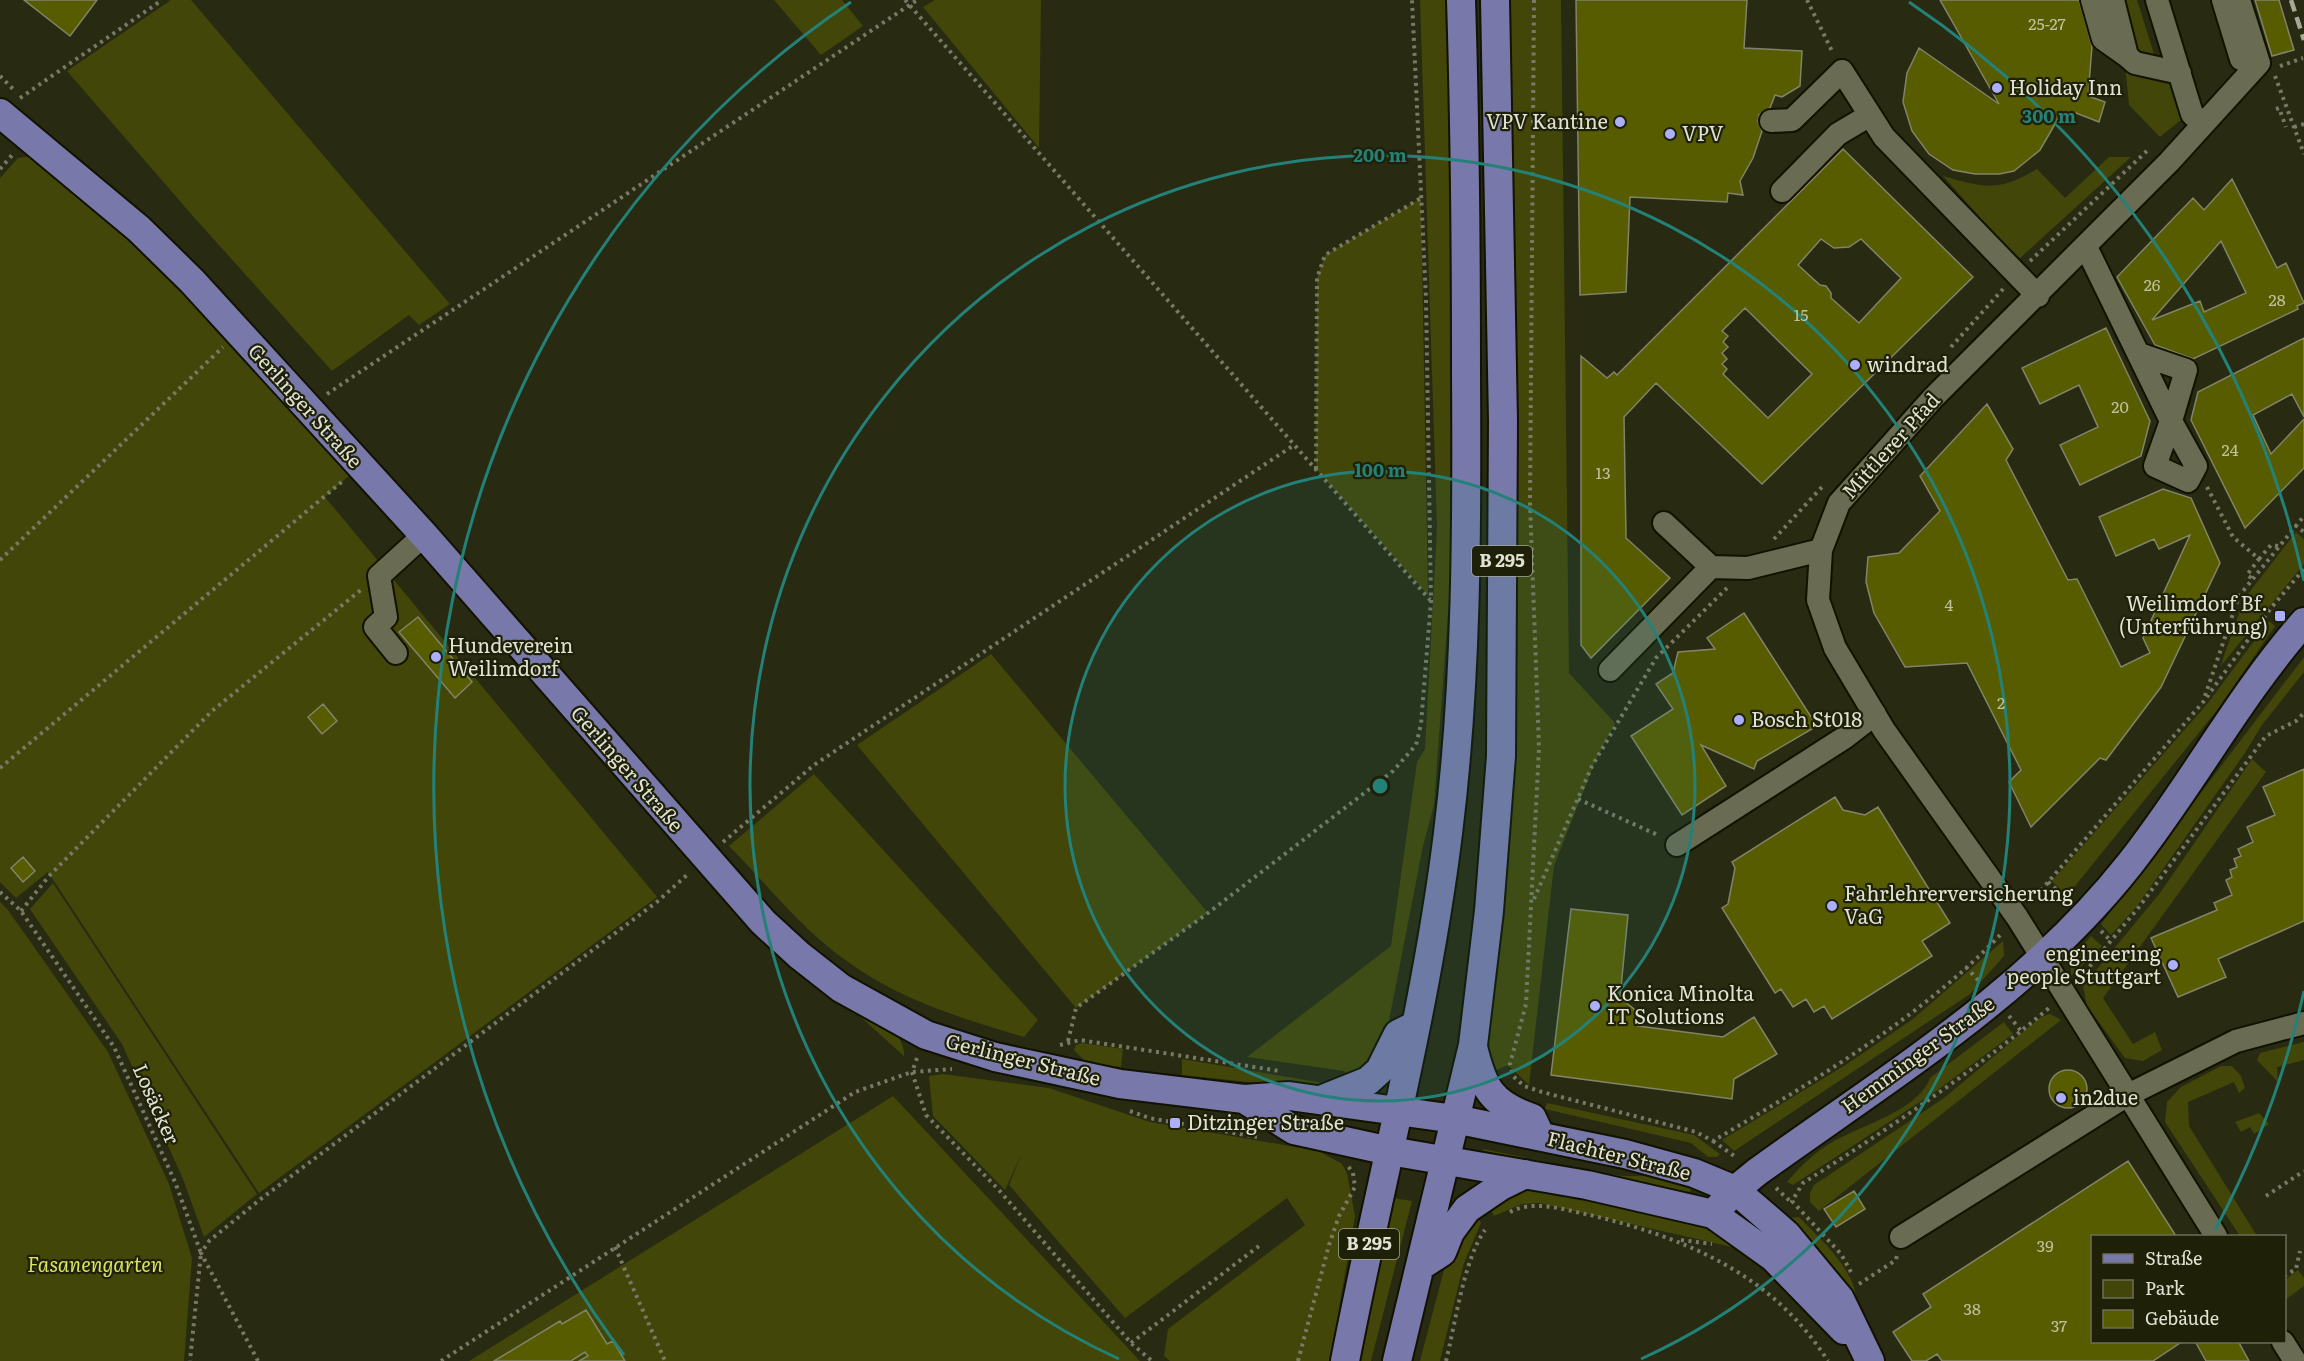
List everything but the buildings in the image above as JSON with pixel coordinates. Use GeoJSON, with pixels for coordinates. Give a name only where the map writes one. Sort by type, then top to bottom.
{"type":"FeatureCollection","features":[{"type":"Feature","properties":{"kind":"main road","name":"B 295"},"geometry":{"type":"LineString","coordinates":[[1345,1361],[1417,1024],[1449,830],[1462,655],[1467,429],[1465,131],[1461,0]]}},
{"type":"Feature","properties":{"kind":"main road","name":"B 295"},"geometry":{"type":"LineString","coordinates":[[1397,1361],[1473,1045],[1489,911],[1502,756],[1503,421],[1495,0]]}},
{"type":"Feature","properties":{"kind":"main road","name":"Gerlinger Straße"},"geometry":{"type":"LineString","coordinates":[[8,109],[139,229],[192,281],[238,333],[323,398],[360,466],[717,847],[763,922],[799,955],[841,988],[926,1035],[995,1057],[1056,1060],[1120,1084],[1244,1099],[1289,1096],[1398,1110]]}},
{"type":"Feature","properties":{"kind":"main road","name":"Hemminger Straße"},"geometry":{"type":"LineString","coordinates":[[1713,1214],[1735,1190],[1965,1024],[2042,957],[2129,865],[2304,622]]}},
{"type":"Feature","properties":{"kind":"main road"},"geometry":{"type":"LineString","coordinates":[[1321,1100],[1368,1081],[1384,1063],[1398,1034],[1417,1024]]}},
{"type":"Feature","properties":{"kind":"main road"},"geometry":{"type":"LineString","coordinates":[[1473,1045],[1483,1080],[1494,1097],[1502,1106],[1532,1118],[1541,1137]]}},
{"type":"Feature","properties":{"kind":"main road","name":"Gerlinger Straße"},"geometry":{"type":"LineString","coordinates":[[1244,1099],[1294,1130],[1390,1151]]}},
{"type":"Feature","properties":{"kind":"main road","name":"Flachter Straße"},"geometry":{"type":"LineString","coordinates":[[1398,1110],[1455,1119],[1653,1161],[1694,1173],[1735,1190],[1776,1223],[1815,1265],[1840,1299],[1867,1358]]}},
{"type":"Feature","properties":{"kind":"main road","name":"Flachter Straße"},"geometry":{"type":"LineString","coordinates":[[1390,1151],[1526,1174],[1713,1214],[1773,1257],[1867,1358]]}},
{"type":"Feature","properties":{"kind":"main road"},"geometry":{"type":"LineString","coordinates":[[1420,1266],[1442,1252],[1450,1232],[1467,1209],[1501,1186],[1526,1174]]}},
{"type":"Feature","properties":{"kind":"street"},"geometry":{"type":"LineString","coordinates":[[2092,0],[2103,39],[2135,63],[2180,73]]}},
{"type":"Feature","properties":{"kind":"street"},"geometry":{"type":"LineString","coordinates":[[2113,0],[2127,56]]}},
{"type":"Feature","properties":{"kind":"street"},"geometry":{"type":"LineString","coordinates":[[2157,0],[2192,114],[2202,123]]}},
{"type":"Feature","properties":{"kind":"street"},"geometry":{"type":"LineString","coordinates":[[2223,0],[2247,75],[2259,63],[2239,0]]}},
{"type":"Feature","properties":{"kind":"street"},"geometry":{"type":"LineString","coordinates":[[1771,121],[1792,120],[1842,71],[1884,137],[2038,296]]}},
{"type":"Feature","properties":{"kind":"street","name":"Mittlerer Pfad"},"geometry":{"type":"LineString","coordinates":[[2215,1235],[2126,1096],[2017,918],[1875,714],[1835,648],[1818,600],[1821,550],[1839,503],[1933,398],[2038,296],[2169,162],[2247,75]]}},
{"type":"Feature","properties":{"kind":"street"},"geometry":{"type":"LineString","coordinates":[[1782,191],[1838,134],[1870,115]]}},
{"type":"Feature","properties":{"kind":"street"},"geometry":{"type":"LineString","coordinates":[[2086,247],[2171,421],[2196,466],[2188,481],[2155,466],[2171,421],[2186,370],[2139,354]]}},
{"type":"Feature","properties":{"kind":"street"},"geometry":{"type":"LineString","coordinates":[[1664,523],[1712,567],[1748,568],[1821,550]]}},
{"type":"Feature","properties":{"kind":"street"},"geometry":{"type":"LineString","coordinates":[[396,653],[375,627],[386,616],[378,576],[424,535]]}},
{"type":"Feature","properties":{"kind":"street"},"geometry":{"type":"LineString","coordinates":[[1610,670],[1712,567]]}},
{"type":"Feature","properties":{"kind":"street"},"geometry":{"type":"LineString","coordinates":[[1677,845],[1844,738],[1875,714]]}},
{"type":"Feature","properties":{"kind":"street"},"geometry":{"type":"LineString","coordinates":[[1901,1237],[2126,1096],[2236,1041],[2304,1023]]}},
{"type":"Feature","properties":{"kind":"street"},"geometry":{"type":"LineString","coordinates":[[2284,1343],[2295,1361]]}},
{"type":"Feature","properties":{"kind":"path"},"geometry":{"type":"LineString","coordinates":[[8,109],[162,0]]}},
{"type":"Feature","properties":{"kind":"path"},"geometry":{"type":"LineString","coordinates":[[905,0],[1431,601]]}},
{"type":"Feature","properties":{"kind":"path"},"geometry":{"type":"LineString","coordinates":[[323,398],[917,0]]}},
{"type":"Feature","properties":{"kind":"path"},"geometry":{"type":"LineString","coordinates":[[1056,1060],[1068,1041],[1076,1008],[1208,913],[1393,771],[1416,745],[1421,724],[1431,601],[1428,390],[1412,0]]}},
{"type":"Feature","properties":{"kind":"path"},"geometry":{"type":"LineString","coordinates":[[1534,0],[1530,503],[1539,748],[1526,1004],[1510,1064],[1514,1076],[1524,1086],[1696,1132],[1713,1141],[1848,1059],[1944,986],[2017,918],[2204,701],[2271,609],[2304,569]]}},
{"type":"Feature","properties":{"kind":"path"},"geometry":{"type":"LineString","coordinates":[[1807,0],[1842,71]]}},
{"type":"Feature","properties":{"kind":"path"},"geometry":{"type":"LineString","coordinates":[[2277,67],[2303,58]]}},
{"type":"Feature","properties":{"kind":"path"},"geometry":{"type":"LineString","coordinates":[[0,76],[8,109]]}},
{"type":"Feature","properties":{"kind":"path"},"geometry":{"type":"LineString","coordinates":[[8,109],[30,104]]}},
{"type":"Feature","properties":{"kind":"path"},"geometry":{"type":"LineString","coordinates":[[2276,109],[2279,108],[2286,127]]}},
{"type":"Feature","properties":{"kind":"path"},"geometry":{"type":"LineString","coordinates":[[2294,127],[2304,124]]}},
{"type":"Feature","properties":{"kind":"path"},"geometry":{"type":"LineString","coordinates":[[1316,469],[1316,298],[1317,278],[1324,255],[1421,198]]}},
{"type":"Feature","properties":{"kind":"path"},"geometry":{"type":"LineString","coordinates":[[0,560],[238,333]]}},
{"type":"Feature","properties":{"kind":"path"},"geometry":{"type":"LineString","coordinates":[[258,1361],[201,1253],[209,1241],[236,1217],[658,901],[717,847],[814,765],[1294,445]]}},
{"type":"Feature","properties":{"kind":"path"},"geometry":{"type":"LineString","coordinates":[[0,768],[360,466]]}},
{"type":"Feature","properties":{"kind":"path"},"geometry":{"type":"LineString","coordinates":[[2196,466],[2233,537],[2259,559]]}},
{"type":"Feature","properties":{"kind":"path"},"geometry":{"type":"LineString","coordinates":[[2204,701],[2239,596],[2304,516]]}},
{"type":"Feature","properties":{"kind":"path"},"geometry":{"type":"LineString","coordinates":[[2295,525],[2304,532]]}},
{"type":"Feature","properties":{"kind":"path"},"geometry":{"type":"LineString","coordinates":[[2253,579],[2247,575],[2259,559],[2271,545],[2278,546]]}},
{"type":"Feature","properties":{"kind":"path"},"geometry":{"type":"LineString","coordinates":[[21,911],[49,876],[213,711],[378,576]]}},
{"type":"Feature","properties":{"kind":"path"},"geometry":{"type":"LineString","coordinates":[[1860,1296],[1859,1284],[1840,1254],[1792,1201],[1803,1183],[1940,1093],[2022,1032],[2066,995],[2139,908],[2266,736],[2296,721],[2304,713]]}},
{"type":"Feature","properties":{"kind":"path"},"geometry":{"type":"LineString","coordinates":[[1578,799],[1677,845]]}},
{"type":"Feature","properties":{"kind":"path","name":"Losäcker"},"geometry":{"type":"LineString","coordinates":[[0,892],[21,911],[114,1047],[175,1182],[201,1253],[190,1361]]}},
{"type":"Feature","properties":{"kind":"path"},"geometry":{"type":"LineString","coordinates":[[926,1035],[912,1072],[926,1114],[998,1189],[1131,1343],[1152,1361]]}},
{"type":"Feature","properties":{"kind":"path"},"geometry":{"type":"LineString","coordinates":[[1068,1041],[1080,1040],[1292,1072]]}},
{"type":"Feature","properties":{"kind":"path"},"geometry":{"type":"LineString","coordinates":[[1056,1060],[1068,1041]]}},
{"type":"Feature","properties":{"kind":"path"},"geometry":{"type":"LineString","coordinates":[[441,1361],[855,1092],[912,1072]]}},
{"type":"Feature","properties":{"kind":"path"},"geometry":{"type":"LineString","coordinates":[[2266,1196],[2304,1171]]}},
{"type":"Feature","properties":{"kind":"path"},"geometry":{"type":"LineString","coordinates":[[1298,1361],[1329,1245],[1339,1216],[1355,1187]]}},
{"type":"Feature","properties":{"kind":"path"},"geometry":{"type":"LineString","coordinates":[[1501,1216],[1516,1209],[1537,1206],[1554,1208],[1650,1230],[1677,1239],[1759,1286],[1792,1315],[1828,1361]]}},
{"type":"Feature","properties":{"kind":"path"},"geometry":{"type":"LineString","coordinates":[[1446,1361],[1469,1269],[1476,1247],[1488,1226]]}},
{"type":"Feature","properties":{"kind":"path"},"geometry":{"type":"LineString","coordinates":[[1859,1284],[1896,1260],[1901,1237]]}},
{"type":"Feature","properties":{"kind":"path"},"geometry":{"type":"LineString","coordinates":[[615,1246],[665,1361]]}},
{"type":"Feature","properties":{"kind":"path"},"geometry":{"type":"LineString","coordinates":[[1131,1343],[1259,1246]]}},
{"type":"Feature","properties":{"kind":"path"},"geometry":{"type":"LineString","coordinates":[[2286,1275],[2296,1269],[2300,1251]]}},
{"type":"Feature","properties":{"kind":"green space"},"geometry":{"type":"Polygon","coordinates":[[[171,0],[191,0],[450,304],[419,325],[409,315],[332,371],[67,71],[171,0]]]}},
{"type":"Feature","properties":{"kind":"green space"},"geometry":{"type":"Polygon","coordinates":[[[774,0],[842,0],[863,26],[821,55],[774,0]]]}},
{"type":"Feature","properties":{"kind":"green space"},"geometry":{"type":"Polygon","coordinates":[[[935,0],[1041,0],[1039,148],[923,7],[935,0]]]}},
{"type":"Feature","properties":{"kind":"green space"},"geometry":{"type":"Polygon","coordinates":[[[1420,0],[1448,0],[1453,301],[1452,559],[1434,805],[1423,846],[1387,1031],[1372,1060],[1351,1079],[1344,1071],[1247,1057],[1391,946],[1417,762],[1425,749],[1437,528],[1420,0]]]}},
{"type":"Feature","properties":{"kind":"green space"},"geometry":{"type":"Polygon","coordinates":[[[1505,0],[1561,0],[1569,673],[1615,723],[1594,764],[1554,866],[1529,1085],[1508,1065],[1492,1072],[1486,1052],[1505,0]]]}},
{"type":"Feature","properties":{"kind":"green space"},"geometry":{"type":"Polygon","coordinates":[[[2121,0],[2137,0],[2155,57],[2133,51],[2121,0]]]}},
{"type":"Feature","properties":{"kind":"green space"},"geometry":{"type":"Polygon","coordinates":[[[2125,65],[2174,78],[2188,114],[2160,137],[2129,105],[2125,65]]]}},
{"type":"Feature","properties":{"kind":"green space"},"geometry":{"type":"Polygon","coordinates":[[[31,156],[238,333],[360,466],[325,497],[657,897],[259,1193],[48,872],[16,898],[0,882],[0,178],[18,158],[31,156]]]}},
{"type":"Feature","properties":{"kind":"green space"},"geometry":{"type":"Polygon","coordinates":[[[2109,157],[2131,157],[2018,260],[1943,176],[1991,186],[2012,181],[2037,169],[2065,198],[2109,157]]]}},
{"type":"Feature","properties":{"kind":"green space"},"geometry":{"type":"Polygon","coordinates":[[[1421,198],[1428,595],[1316,469],[1317,278],[1325,255],[1421,198]]]}},
{"type":"Feature","properties":{"kind":"green space"},"geometry":{"type":"Polygon","coordinates":[[[2296,532],[2304,539],[2304,564],[2220,667],[2244,599],[2296,532]]]}},
{"type":"Feature","properties":{"kind":"green space"},"geometry":{"type":"Polygon","coordinates":[[[2269,621],[2275,626],[2218,709],[2067,896],[2052,881],[2208,703],[2269,621]]]}},
{"type":"Feature","properties":{"kind":"green space"},"geometry":{"type":"Polygon","coordinates":[[[991,654],[1208,913],[1076,1008],[857,745],[991,654]]]}},
{"type":"Feature","properties":{"kind":"green space"},"geometry":{"type":"Polygon","coordinates":[[[2304,657],[2304,672],[2262,725],[2245,753],[2137,906],[2111,935],[2101,924],[2304,657]]]}},
{"type":"Feature","properties":{"kind":"green space"},"geometry":{"type":"Polygon","coordinates":[[[2252,759],[2266,772],[2103,998],[2133,1044],[2155,1032],[2162,1050],[2143,1061],[2125,1058],[2087,1006],[2083,986],[2160,893],[2252,759]]]}},
{"type":"Feature","properties":{"kind":"green space"},"geometry":{"type":"Polygon","coordinates":[[[814,774],[1038,1020],[1024,1037],[945,1012],[872,978],[813,934],[729,846],[814,774]]]}},
{"type":"Feature","properties":{"kind":"green space"},"geometry":{"type":"Polygon","coordinates":[[[53,883],[257,1194],[204,1237],[183,1179],[122,1044],[30,909],[53,883]]]}},
{"type":"Feature","properties":{"kind":"green space","name":"Fasanengarten"},"geometry":{"type":"Polygon","coordinates":[[[0,902],[8,910],[108,1052],[169,1184],[192,1258],[184,1361],[0,1361],[0,902]]]}},
{"type":"Feature","properties":{"kind":"green space"},"geometry":{"type":"Polygon","coordinates":[[[2091,936],[2102,946],[2071,976],[2071,958],[2091,936]]]}},
{"type":"Feature","properties":{"kind":"green space"},"geometry":{"type":"Polygon","coordinates":[[[2003,941],[2004,956],[1970,994],[1734,1151],[1722,1140],[1847,1064],[1913,1019],[2003,941]]]}},
{"type":"Feature","properties":{"kind":"green space"},"geometry":{"type":"Polygon","coordinates":[[[845,1003],[883,1023],[891,1030],[903,1046],[904,1056],[845,1003]]]}},
{"type":"Feature","properties":{"kind":"green space"},"geometry":{"type":"Polygon","coordinates":[[[2050,1014],[2061,1020],[1819,1211],[1810,1202],[1810,1193],[1814,1185],[1944,1098],[2041,1017],[2050,1014]]]}},
{"type":"Feature","properties":{"kind":"green space"},"geometry":{"type":"Polygon","coordinates":[[[2004,1022],[2013,1034],[1935,1092],[1793,1185],[1787,1182],[1820,1150],[1905,1106],[1916,1097],[1930,1078],[2004,1022]]]}},
{"type":"Feature","properties":{"kind":"green space"},"geometry":{"type":"Polygon","coordinates":[[[2304,1042],[2304,1060],[2277,1067],[2278,1082],[2257,1060],[2260,1053],[2304,1042]]]}},
{"type":"Feature","properties":{"kind":"green space"},"geometry":{"type":"Polygon","coordinates":[[[1082,1043],[1123,1049],[1121,1067],[1087,1063],[1074,1050],[1076,1045],[1082,1043]]]}},
{"type":"Feature","properties":{"kind":"green space"},"geometry":{"type":"Polygon","coordinates":[[[1182,1059],[1335,1085],[1313,1089],[1182,1075],[1182,1059]]]}},
{"type":"Feature","properties":{"kind":"green space"},"geometry":{"type":"Polygon","coordinates":[[[2221,1066],[2232,1066],[2241,1076],[2245,1088],[2239,1093],[2234,1082],[2188,1102],[2189,1126],[2256,1235],[2239,1235],[2165,1122],[2167,1102],[2181,1087],[2221,1066]]]}},
{"type":"Feature","properties":{"kind":"green space"},"geometry":{"type":"Polygon","coordinates":[[[943,1074],[1049,1088],[1150,1122],[1319,1151],[1342,1164],[1347,1173],[1355,1216],[1330,1361],[1170,1361],[1164,1356],[1168,1329],[1305,1225],[1287,1198],[1125,1318],[1009,1185],[1022,1153],[1005,1190],[933,1116],[929,1076],[943,1074]]]}},
{"type":"Feature","properties":{"kind":"green space"},"geometry":{"type":"Polygon","coordinates":[[[893,1096],[1140,1361],[469,1361],[893,1096]]]}},
{"type":"Feature","properties":{"kind":"green space"},"geometry":{"type":"Polygon","coordinates":[[[1547,1103],[1694,1135],[1720,1154],[1717,1157],[1708,1157],[1691,1143],[1545,1109],[1547,1103]]]}},
{"type":"Feature","properties":{"kind":"green space"},"geometry":{"type":"Polygon","coordinates":[[[2259,1113],[2269,1124],[2254,1134],[2250,1127],[2241,1132],[2235,1122],[2259,1113]]]}},
{"type":"Feature","properties":{"kind":"green space"},"geometry":{"type":"Polygon","coordinates":[[[1483,1149],[1595,1172],[1623,1176],[1666,1176],[1692,1185],[1690,1192],[1483,1156],[1483,1149]]]}},
{"type":"Feature","properties":{"kind":"green space"},"geometry":{"type":"Polygon","coordinates":[[[1525,1189],[1553,1190],[1695,1222],[1742,1245],[1745,1250],[1539,1203],[1522,1204],[1494,1216],[1489,1206],[1525,1189]]]}},
{"type":"Feature","properties":{"kind":"green space"},"geometry":{"type":"Polygon","coordinates":[[[1393,1198],[1412,1201],[1371,1361],[1361,1361],[1393,1198]]]}},
{"type":"Feature","properties":{"kind":"green space"},"geometry":{"type":"Polygon","coordinates":[[[1475,1214],[1481,1223],[1464,1263],[1440,1361],[1420,1361],[1450,1247],[1475,1214]]]}},
{"type":"Feature","properties":{"kind":"green space"},"geometry":{"type":"Polygon","coordinates":[[[1799,1217],[1846,1270],[1856,1294],[1856,1307],[1788,1218],[1799,1217]]]}},
{"type":"Feature","properties":{"kind":"green space"},"geometry":{"type":"Polygon","coordinates":[[[2298,1270],[2304,1278],[2304,1286],[2286,1299],[2286,1279],[2298,1270]]]}},
{"type":"Feature","properties":{"kind":"railway"},"geometry":{"type":"LineString","coordinates":[[2291,0],[2304,40]]}},
{"type":"Feature","properties":{"kind":"place","name":"Holiday Inn"},"geometry":{"type":"Point","coordinates":[1997,88]}},
{"type":"Feature","properties":{"kind":"place","name":"VPV Kantine"},"geometry":{"type":"Point","coordinates":[1620,122]}},
{"type":"Feature","properties":{"kind":"place","name":"VPV"},"geometry":{"type":"Point","coordinates":[1670,134]}},
{"type":"Feature","properties":{"kind":"place","name":"windrad"},"geometry":{"type":"Point","coordinates":[1855,365]}},
{"type":"Feature","properties":{"kind":"place","name":"Weilimdorf Bf. (Unterführung)"},"geometry":{"type":"Point","coordinates":[2280,616]}},
{"type":"Feature","properties":{"kind":"place","name":"Hundeverein Weilimdorf"},"geometry":{"type":"Point","coordinates":[436,657]}},
{"type":"Feature","properties":{"kind":"place","name":"Bosch St018"},"geometry":{"type":"Point","coordinates":[1739,720]}},
{"type":"Feature","properties":{"kind":"place","name":"Fahrlehrerversicherung VaG"},"geometry":{"type":"Point","coordinates":[1832,906]}},
{"type":"Feature","properties":{"kind":"place","name":"engineering people Stuttgart"},"geometry":{"type":"Point","coordinates":[2173,965]}},
{"type":"Feature","properties":{"kind":"place","name":"Konica Minolta IT Solutions"},"geometry":{"type":"Point","coordinates":[1595,1006]}},
{"type":"Feature","properties":{"kind":"place","name":"in2due"},"geometry":{"type":"Point","coordinates":[2061,1098]}},
{"type":"Feature","properties":{"kind":"place","name":"Ditzinger Straße"},"geometry":{"type":"Point","coordinates":[1175,1123]}}]}
